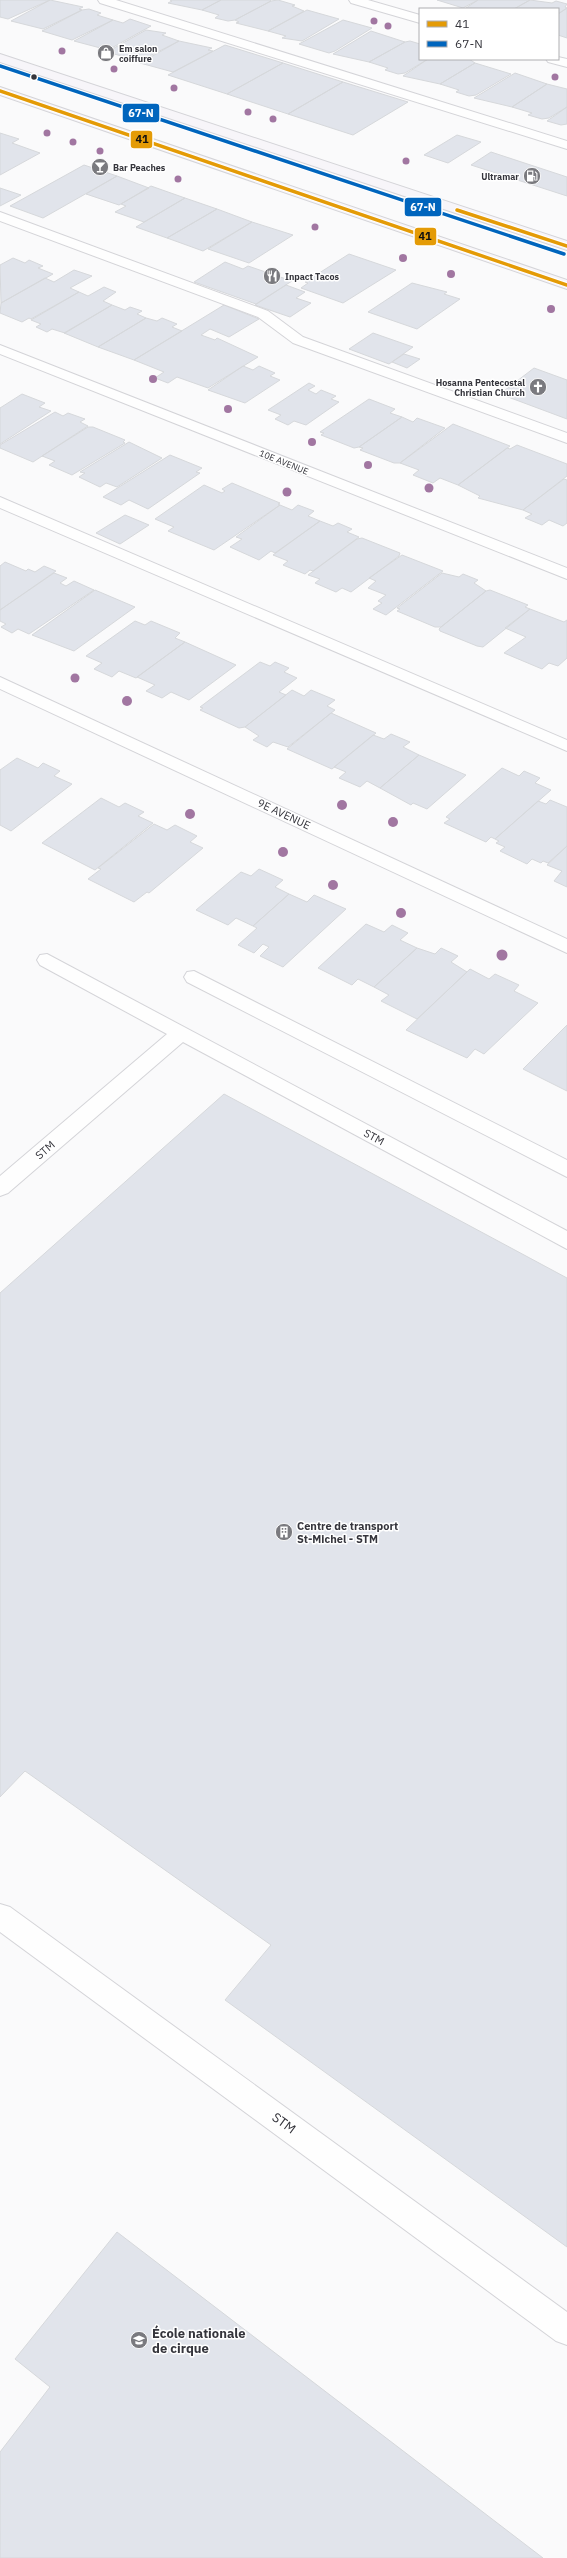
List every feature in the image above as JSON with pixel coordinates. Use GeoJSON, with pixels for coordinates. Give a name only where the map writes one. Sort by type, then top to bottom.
{"type":"FeatureCollection","features":[{"type":"Feature","properties":{"kind":"main road"},"geometry":{"type":"LineString","coordinates":[[0,58],[567,246]]}},
{"type":"Feature","properties":{"kind":"main road"},"geometry":{"type":"LineString","coordinates":[[0,91],[567,285]]}},
{"type":"Feature","properties":{"kind":"street"},"geometry":{"type":"LineString","coordinates":[[104,0],[567,145]]}},
{"type":"Feature","properties":{"kind":"street"},"geometry":{"type":"LineString","coordinates":[[355,0],[419,19]]}},
{"type":"Feature","properties":{"kind":"street"},"geometry":{"type":"LineString","coordinates":[[556,60],[567,63]]}},
{"type":"Feature","properties":{"kind":"street"},"geometry":{"type":"LineString","coordinates":[[0,216],[264,314],[298,340],[567,438]]}},
{"type":"Feature","properties":{"kind":"street","name":"10E AVENUE"},"geometry":{"type":"LineString","coordinates":[[0,349],[567,574]]}},
{"type":"Feature","properties":{"kind":"street"},"geometry":{"type":"LineString","coordinates":[[0,502],[567,746]]}},
{"type":"Feature","properties":{"kind":"street","name":"9E AVENUE"},"geometry":{"type":"LineString","coordinates":[[0,682],[567,947]]}},
{"type":"Feature","properties":{"kind":"street","name":"STM"},"geometry":{"type":"LineString","coordinates":[[47,960],[567,1241]]}},
{"type":"Feature","properties":{"kind":"street"},"geometry":{"type":"LineString","coordinates":[[194,977],[567,1169]]}},
{"type":"Feature","properties":{"kind":"street","name":"STM"},"geometry":{"type":"LineString","coordinates":[[0,1188],[181,1033]]}},
{"type":"Feature","properties":{"kind":"street","name":"STM"},"geometry":{"type":"LineString","coordinates":[[0,1916],[567,2330]]}},
{"type":"Feature","properties":{"kind":"building"},"geometry":{"type":"Polygon","coordinates":[[[0,0],[50,0],[8,19],[0,17],[0,0]]]}},
{"type":"Feature","properties":{"kind":"building"},"geometry":{"type":"Polygon","coordinates":[[[50,0],[83,7],[79,9],[82,10],[43,29],[11,21],[50,0]]]}},
{"type":"Feature","properties":{"kind":"building"},"geometry":{"type":"Polygon","coordinates":[[[170,0],[221,0],[202,10],[168,3],[172,1],[170,0]]]}},
{"type":"Feature","properties":{"kind":"building"},"geometry":{"type":"Polygon","coordinates":[[[221,0],[271,1],[235,20],[228,21],[215,18],[219,15],[202,10],[221,0]]]}},
{"type":"Feature","properties":{"kind":"building"},"geometry":{"type":"Polygon","coordinates":[[[278,0],[295,5],[292,6],[304,11],[268,31],[236,23],[239,22],[235,20],[271,1],[278,0]]]}},
{"type":"Feature","properties":{"kind":"building"},"geometry":{"type":"Polygon","coordinates":[[[437,0],[478,0],[463,8],[437,0]]]}},
{"type":"Feature","properties":{"kind":"building"},"geometry":{"type":"Polygon","coordinates":[[[478,0],[530,0],[516,8],[466,8],[478,0]]]}},
{"type":"Feature","properties":{"kind":"building"},"geometry":{"type":"Polygon","coordinates":[[[530,0],[552,3],[556,1],[567,4],[565,7],[567,8],[559,13],[559,8],[516,8],[530,0]]]}},
{"type":"Feature","properties":{"kind":"building"},"geometry":{"type":"Polygon","coordinates":[[[567,8],[567,38],[559,35],[559,13],[567,8]]]}},
{"type":"Feature","properties":{"kind":"building"},"geometry":{"type":"Polygon","coordinates":[[[89,9],[101,13],[97,15],[113,20],[72,40],[42,31],[82,10],[89,9]]]}},
{"type":"Feature","properties":{"kind":"building"},"geometry":{"type":"Polygon","coordinates":[[[307,10],[339,19],[302,41],[282,38],[286,36],[268,31],[307,10]]]}},
{"type":"Feature","properties":{"kind":"building"},"geometry":{"type":"Polygon","coordinates":[[[130,19],[151,26],[108,50],[74,41],[113,20],[123,23],[130,19]]]}},
{"type":"Feature","properties":{"kind":"building"},"geometry":{"type":"Polygon","coordinates":[[[343,20],[372,28],[335,51],[329,53],[299,44],[343,20]]]}},
{"type":"Feature","properties":{"kind":"building"},"geometry":{"type":"Polygon","coordinates":[[[146,30],[166,33],[162,35],[179,41],[140,61],[107,52],[146,30]]]}},
{"type":"Feature","properties":{"kind":"building"},"geometry":{"type":"Polygon","coordinates":[[[371,31],[405,42],[369,62],[333,54],[371,31]]]}},
{"type":"Feature","properties":{"kind":"building"},"geometry":{"type":"Polygon","coordinates":[[[179,41],[212,48],[208,50],[213,51],[173,72],[140,63],[179,41]]]}},
{"type":"Feature","properties":{"kind":"building"},"geometry":{"type":"Polygon","coordinates":[[[410,41],[419,44],[419,60],[426,60],[405,73],[398,74],[385,70],[388,68],[369,62],[405,42],[410,41]]]}},
{"type":"Feature","properties":{"kind":"building"},"geometry":{"type":"Polygon","coordinates":[[[225,45],[283,63],[227,94],[168,75],[225,45]]]}},
{"type":"Feature","properties":{"kind":"building"},"geometry":{"type":"Polygon","coordinates":[[[427,60],[470,60],[475,63],[440,84],[403,76],[427,60]]]}},
{"type":"Feature","properties":{"kind":"building"},"geometry":{"type":"Polygon","coordinates":[[[283,63],[343,82],[288,114],[227,94],[283,63]]]}},
{"type":"Feature","properties":{"kind":"building"},"geometry":{"type":"Polygon","coordinates":[[[475,63],[511,74],[476,95],[469,96],[456,92],[459,90],[440,84],[475,63]]]}},
{"type":"Feature","properties":{"kind":"building"},"geometry":{"type":"Polygon","coordinates":[[[515,73],[547,84],[512,107],[474,98],[515,73]]]}},
{"type":"Feature","properties":{"kind":"building"},"geometry":{"type":"Polygon","coordinates":[[[343,82],[408,102],[353,135],[288,114],[343,82]]]}},
{"type":"Feature","properties":{"kind":"building"},"geometry":{"type":"Polygon","coordinates":[[[547,84],[567,89],[567,107],[549,118],[542,119],[528,115],[532,113],[512,107],[547,84]]]}},
{"type":"Feature","properties":{"kind":"building"},"geometry":{"type":"Polygon","coordinates":[[[567,107],[567,124],[561,125],[547,121],[567,107]]]}},
{"type":"Feature","properties":{"kind":"building"},"geometry":{"type":"Polygon","coordinates":[[[0,133],[19,139],[12,143],[40,153],[0,175],[0,133]]]}},
{"type":"Feature","properties":{"kind":"building"},"geometry":{"type":"Polygon","coordinates":[[[457,135],[481,142],[448,163],[424,155],[457,135]]]}},
{"type":"Feature","properties":{"kind":"building"},"geometry":{"type":"Polygon","coordinates":[[[491,152],[567,177],[567,196],[471,165],[491,152]]]}},
{"type":"Feature","properties":{"kind":"building"},"geometry":{"type":"Polygon","coordinates":[[[84,165],[117,176],[43,218],[10,206],[84,165]]]}},
{"type":"Feature","properties":{"kind":"building"},"geometry":{"type":"Polygon","coordinates":[[[117,176],[149,188],[119,205],[86,194],[117,176]]]}},
{"type":"Feature","properties":{"kind":"building"},"geometry":{"type":"Polygon","coordinates":[[[151,186],[185,198],[144,222],[115,212],[126,206],[121,204],[151,186]]]}},
{"type":"Feature","properties":{"kind":"building"},"geometry":{"type":"Polygon","coordinates":[[[0,188],[21,195],[0,206],[0,188]]]}},
{"type":"Feature","properties":{"kind":"building"},"geometry":{"type":"Polygon","coordinates":[[[185,198],[217,209],[167,238],[136,227],[185,198]]]}},
{"type":"Feature","properties":{"kind":"building"},"geometry":{"type":"Polygon","coordinates":[[[217,209],[252,222],[203,251],[167,238],[217,209]]]}},
{"type":"Feature","properties":{"kind":"building"},"geometry":{"type":"Polygon","coordinates":[[[252,222],[293,235],[249,263],[208,249],[252,222]]]}},
{"type":"Feature","properties":{"kind":"building"},"geometry":{"type":"Polygon","coordinates":[[[349,254],[396,270],[343,303],[301,288],[308,283],[305,282],[349,254]]]}},
{"type":"Feature","properties":{"kind":"building"},"geometry":{"type":"Polygon","coordinates":[[[13,258],[25,263],[29,260],[43,266],[38,268],[53,274],[1,303],[0,265],[13,258]]]}},
{"type":"Feature","properties":{"kind":"building"},"geometry":{"type":"Polygon","coordinates":[[[225,262],[243,269],[248,266],[292,281],[256,304],[194,282],[225,262]]]}},
{"type":"Feature","properties":{"kind":"building"},"geometry":{"type":"Polygon","coordinates":[[[74,270],[92,276],[70,288],[79,292],[31,319],[29,318],[22,322],[0,313],[1,303],[45,278],[54,282],[74,270]]]}},
{"type":"Feature","properties":{"kind":"building"},"geometry":{"type":"Polygon","coordinates":[[[412,283],[447,292],[444,294],[460,299],[417,329],[368,312],[412,283]]]}},
{"type":"Feature","properties":{"kind":"building"},"geometry":{"type":"Polygon","coordinates":[[[286,285],[305,292],[296,298],[311,303],[290,317],[255,305],[286,285]]]}},
{"type":"Feature","properties":{"kind":"building"},"geometry":{"type":"Polygon","coordinates":[[[104,287],[116,292],[103,301],[112,305],[65,333],[52,329],[47,332],[36,327],[41,324],[31,320],[79,292],[88,296],[104,287]]]}},
{"type":"Feature","properties":{"kind":"building"},"geometry":{"type":"Polygon","coordinates":[[[112,305],[125,310],[130,307],[142,311],[137,314],[146,318],[98,347],[64,333],[112,305]]]}},
{"type":"Feature","properties":{"kind":"building"},"geometry":{"type":"Polygon","coordinates":[[[224,305],[259,319],[229,337],[210,329],[201,335],[215,340],[217,338],[258,357],[208,388],[177,377],[168,383],[155,378],[164,372],[134,360],[224,305]]]}},
{"type":"Feature","properties":{"kind":"building"},"geometry":{"type":"Polygon","coordinates":[[[146,318],[157,321],[162,318],[177,324],[172,327],[182,331],[134,360],[98,347],[146,318]]]}},
{"type":"Feature","properties":{"kind":"building"},"geometry":{"type":"Polygon","coordinates":[[[373,333],[413,347],[389,364],[349,349],[373,333]]]}},
{"type":"Feature","properties":{"kind":"building"},"geometry":{"type":"Polygon","coordinates":[[[404,354],[420,359],[407,368],[392,362],[404,354]]]}},
{"type":"Feature","properties":{"kind":"building"},"geometry":{"type":"Polygon","coordinates":[[[243,366],[253,370],[259,366],[275,373],[270,376],[280,380],[245,403],[208,390],[243,366]]]}},
{"type":"Feature","properties":{"kind":"building","name":"Hosanna Pentecostal Christian Church"},"geometry":{"type":"Polygon","coordinates":[[[534,368],[567,380],[567,419],[500,394],[534,368]]]}},
{"type":"Feature","properties":{"kind":"building"},"geometry":{"type":"Polygon","coordinates":[[[309,383],[315,386],[308,390],[316,394],[321,390],[336,396],[331,399],[339,402],[306,425],[294,421],[288,425],[275,419],[281,415],[268,410],[309,383]]]}},
{"type":"Feature","properties":{"kind":"building"},"geometry":{"type":"Polygon","coordinates":[[[22,394],[45,403],[39,407],[51,411],[0,444],[0,408],[22,394]]]}},
{"type":"Feature","properties":{"kind":"building"},"geometry":{"type":"Polygon","coordinates":[[[369,399],[395,409],[390,413],[402,417],[359,447],[354,448],[321,435],[324,433],[320,432],[369,399]]]}},
{"type":"Feature","properties":{"kind":"building"},"geometry":{"type":"Polygon","coordinates":[[[55,412],[63,416],[68,413],[85,419],[80,422],[88,426],[33,462],[0,448],[0,445],[55,412]]]}},
{"type":"Feature","properties":{"kind":"building"},"geometry":{"type":"Polygon","coordinates":[[[402,417],[413,422],[417,418],[445,428],[400,463],[394,463],[360,450],[363,448],[359,447],[402,417]]]}},
{"type":"Feature","properties":{"kind":"building"},"geometry":{"type":"Polygon","coordinates":[[[453,424],[510,446],[458,485],[440,478],[433,483],[413,475],[419,470],[400,463],[453,424]]]}},
{"type":"Feature","properties":{"kind":"building"},"geometry":{"type":"Polygon","coordinates":[[[88,427],[93,427],[125,440],[123,442],[125,443],[72,475],[49,465],[55,461],[42,456],[88,427]]]}},
{"type":"Feature","properties":{"kind":"building"},"geometry":{"type":"Polygon","coordinates":[[[129,442],[162,458],[117,487],[106,483],[100,487],[79,477],[85,473],[80,472],[129,442]]]}},
{"type":"Feature","properties":{"kind":"building"},"geometry":{"type":"Polygon","coordinates":[[[517,445],[567,464],[567,476],[523,510],[478,498],[480,496],[458,485],[507,448],[510,449],[517,445]]]}},
{"type":"Feature","properties":{"kind":"building"},"geometry":{"type":"Polygon","coordinates":[[[170,455],[202,468],[196,472],[200,473],[148,509],[129,500],[121,505],[103,497],[170,455]]]}},
{"type":"Feature","properties":{"kind":"building"},"geometry":{"type":"Polygon","coordinates":[[[564,479],[567,480],[567,523],[563,526],[549,520],[542,525],[525,518],[532,514],[523,510],[564,479]]]}},
{"type":"Feature","properties":{"kind":"building"},"geometry":{"type":"Polygon","coordinates":[[[232,483],[280,503],[278,504],[280,505],[214,550],[168,531],[174,527],[155,519],[204,485],[222,493],[225,491],[222,489],[232,483]]]}},
{"type":"Feature","properties":{"kind":"building"},"geometry":{"type":"Polygon","coordinates":[[[280,505],[292,510],[298,505],[314,511],[308,516],[320,521],[275,553],[271,551],[259,560],[230,547],[242,539],[236,537],[280,505]]]}},
{"type":"Feature","properties":{"kind":"building"},"geometry":{"type":"Polygon","coordinates":[[[125,515],[149,525],[120,544],[96,533],[125,515]]]}},
{"type":"Feature","properties":{"kind":"building"},"geometry":{"type":"Polygon","coordinates":[[[320,521],[333,526],[338,523],[352,529],[347,532],[359,537],[313,571],[310,570],[305,574],[283,565],[288,561],[273,555],[320,521]]]}},
{"type":"Feature","properties":{"kind":"building"},"geometry":{"type":"Polygon","coordinates":[[[362,538],[400,553],[399,556],[351,592],[342,588],[336,592],[315,583],[320,579],[308,575],[357,539],[362,538]]]}},
{"type":"Feature","properties":{"kind":"building"},"geometry":{"type":"Polygon","coordinates":[[[402,555],[443,571],[386,615],[373,609],[382,603],[378,601],[386,595],[368,588],[376,581],[369,578],[402,555]]]}},
{"type":"Feature","properties":{"kind":"building"},"geometry":{"type":"Polygon","coordinates":[[[5,562],[26,571],[28,569],[35,572],[44,566],[56,571],[0,610],[0,566],[5,562]]]}},
{"type":"Feature","properties":{"kind":"building"},"geometry":{"type":"Polygon","coordinates":[[[54,573],[67,578],[60,583],[66,586],[74,581],[94,590],[29,634],[18,629],[12,633],[1,627],[6,624],[0,621],[0,610],[54,573]]]}},
{"type":"Feature","properties":{"kind":"building"},"geometry":{"type":"Polygon","coordinates":[[[442,573],[459,577],[463,574],[478,580],[474,583],[486,591],[441,627],[435,627],[397,611],[400,609],[397,608],[442,573]]]}},
{"type":"Feature","properties":{"kind":"building"},"geometry":{"type":"Polygon","coordinates":[[[95,590],[135,607],[74,651],[32,635],[95,590]]]}},
{"type":"Feature","properties":{"kind":"building"},"geometry":{"type":"Polygon","coordinates":[[[490,590],[528,605],[525,607],[530,609],[483,647],[440,631],[439,629],[441,627],[486,591],[490,590]]]}},
{"type":"Feature","properties":{"kind":"building"},"geometry":{"type":"Polygon","coordinates":[[[530,609],[564,622],[567,620],[567,658],[558,666],[549,663],[542,669],[504,653],[526,637],[505,628],[530,609]]]}},
{"type":"Feature","properties":{"kind":"building"},"geometry":{"type":"Polygon","coordinates":[[[135,621],[145,625],[151,621],[180,633],[175,638],[185,642],[136,678],[119,671],[112,677],[94,669],[102,663],[86,656],[135,621]]]}},
{"type":"Feature","properties":{"kind":"building"},"geometry":{"type":"Polygon","coordinates":[[[185,642],[236,665],[189,700],[171,692],[162,698],[146,691],[155,685],[137,677],[185,642]]]}},
{"type":"Feature","properties":{"kind":"building"},"geometry":{"type":"Polygon","coordinates":[[[260,662],[270,666],[275,662],[289,668],[284,672],[297,678],[279,692],[286,695],[245,727],[239,728],[200,710],[203,708],[200,707],[260,662]]]}},
{"type":"Feature","properties":{"kind":"building"},"geometry":{"type":"Polygon","coordinates":[[[292,690],[304,696],[311,690],[335,700],[327,706],[335,710],[288,747],[273,742],[267,747],[253,740],[259,736],[245,727],[292,690]]]}},
{"type":"Feature","properties":{"kind":"building"},"geometry":{"type":"Polygon","coordinates":[[[331,713],[376,733],[332,769],[287,749],[331,713]]]}},
{"type":"Feature","properties":{"kind":"building"},"geometry":{"type":"Polygon","coordinates":[[[391,734],[410,742],[403,747],[419,755],[380,788],[367,781],[360,787],[339,778],[346,772],[334,767],[373,735],[384,739],[391,734]]]}},
{"type":"Feature","properties":{"kind":"building"},"geometry":{"type":"Polygon","coordinates":[[[419,755],[466,775],[427,809],[413,803],[411,805],[380,788],[419,755]]]}},
{"type":"Feature","properties":{"kind":"building"},"geometry":{"type":"Polygon","coordinates":[[[17,758],[38,768],[43,763],[60,771],[54,776],[72,784],[11,831],[0,825],[0,770],[17,758]]]}},
{"type":"Feature","properties":{"kind":"building"},"geometry":{"type":"Polygon","coordinates":[[[502,768],[519,776],[524,771],[540,778],[535,783],[551,790],[495,839],[491,837],[486,842],[444,823],[450,819],[446,817],[502,768]]]}},
{"type":"Feature","properties":{"kind":"building"},"geometry":{"type":"Polygon","coordinates":[[[101,798],[119,807],[125,803],[144,812],[138,816],[153,823],[95,870],[42,843],[101,798]]]}},
{"type":"Feature","properties":{"kind":"building"},"geometry":{"type":"Polygon","coordinates":[[[550,800],[567,807],[567,846],[548,863],[543,861],[541,863],[532,859],[527,864],[500,851],[505,847],[496,843],[499,841],[495,839],[538,801],[546,804],[550,800]]]}},
{"type":"Feature","properties":{"kind":"building"},"geometry":{"type":"Polygon","coordinates":[[[154,824],[167,830],[175,825],[197,836],[190,842],[203,848],[149,893],[147,892],[134,902],[88,879],[101,869],[98,868],[154,824]]]}},
{"type":"Feature","properties":{"kind":"building"},"geometry":{"type":"Polygon","coordinates":[[[567,846],[567,887],[554,881],[562,871],[547,865],[567,846]]]}},
{"type":"Feature","properties":{"kind":"building"},"geometry":{"type":"Polygon","coordinates":[[[259,869],[283,880],[275,887],[289,894],[253,926],[236,918],[228,925],[196,910],[241,872],[251,876],[259,869]]]}},
{"type":"Feature","properties":{"kind":"building"},"geometry":{"type":"Polygon","coordinates":[[[289,894],[307,902],[314,895],[346,909],[283,967],[260,956],[269,947],[263,944],[254,953],[238,945],[257,928],[253,926],[289,894]]]}},
{"type":"Feature","properties":{"kind":"building"},"geometry":{"type":"Polygon","coordinates":[[[366,924],[384,932],[392,925],[408,933],[400,940],[417,948],[374,987],[358,979],[352,985],[318,968],[366,924]]]}},
{"type":"Feature","properties":{"kind":"building"},"geometry":{"type":"Polygon","coordinates":[[[417,948],[435,954],[441,948],[458,956],[451,962],[467,972],[417,1019],[381,1001],[389,995],[374,987],[417,948]]]}},
{"type":"Feature","properties":{"kind":"building"},"geometry":{"type":"Polygon","coordinates":[[[470,969],[489,979],[495,974],[519,985],[514,991],[538,1003],[484,1054],[475,1049],[467,1058],[406,1030],[470,969]]]}},
{"type":"Feature","properties":{"kind":"building"},"geometry":{"type":"Polygon","coordinates":[[[567,1025],[567,1091],[523,1069],[567,1025]]]}},
{"type":"Feature","properties":{"kind":"building","name":"Centre de transport St-Michel - STM"},"geometry":{"type":"Polygon","coordinates":[[[224,1094],[567,1278],[567,2247],[225,2000],[271,1945],[25,1771],[0,1797],[0,1293],[224,1094]]]}},
{"type":"Feature","properties":{"kind":"building","name":"École nationale de cirque"},"geometry":{"type":"Polygon","coordinates":[[[117,2232],[543,2558],[0,2558],[0,2452],[50,2387],[15,2359],[117,2232]]]}},
{"type":"Feature","properties":{"kind":"transit line","name":"67-N"},"geometry":{"type":"LineString","coordinates":[[0,66],[564,254]]}},
{"type":"Feature","properties":{"kind":"transit line","name":"41"},"geometry":{"type":"LineString","coordinates":[[0,91],[567,285]]}},
{"type":"Feature","properties":{"kind":"transit line","name":"41"},"geometry":{"type":"LineString","coordinates":[[457,210],[567,246]]}},
{"type":"Feature","properties":{"kind":"place","name":"Em salon coiffure"},"geometry":{"type":"Point","coordinates":[106,53]}},
{"type":"Feature","properties":{"kind":"place","name":"Bar Peaches"},"geometry":{"type":"Point","coordinates":[100,167]}},
{"type":"Feature","properties":{"kind":"place","name":"Ultramar"},"geometry":{"type":"Point","coordinates":[532,176]}},
{"type":"Feature","properties":{"kind":"place","name":"Inpact Tacos"},"geometry":{"type":"Point","coordinates":[272,276]}},
{"type":"Feature","properties":{"kind":"place","name":"Hosanna Pentecostal Christian Church"},"geometry":{"type":"Point","coordinates":[538,387]}},
{"type":"Feature","properties":{"kind":"place","name":"Centre de transport St-Michel - STM"},"geometry":{"type":"Point","coordinates":[284,1532]}},
{"type":"Feature","properties":{"kind":"place","name":"École nationale de cirque"},"geometry":{"type":"Point","coordinates":[139,2340]}}]}
